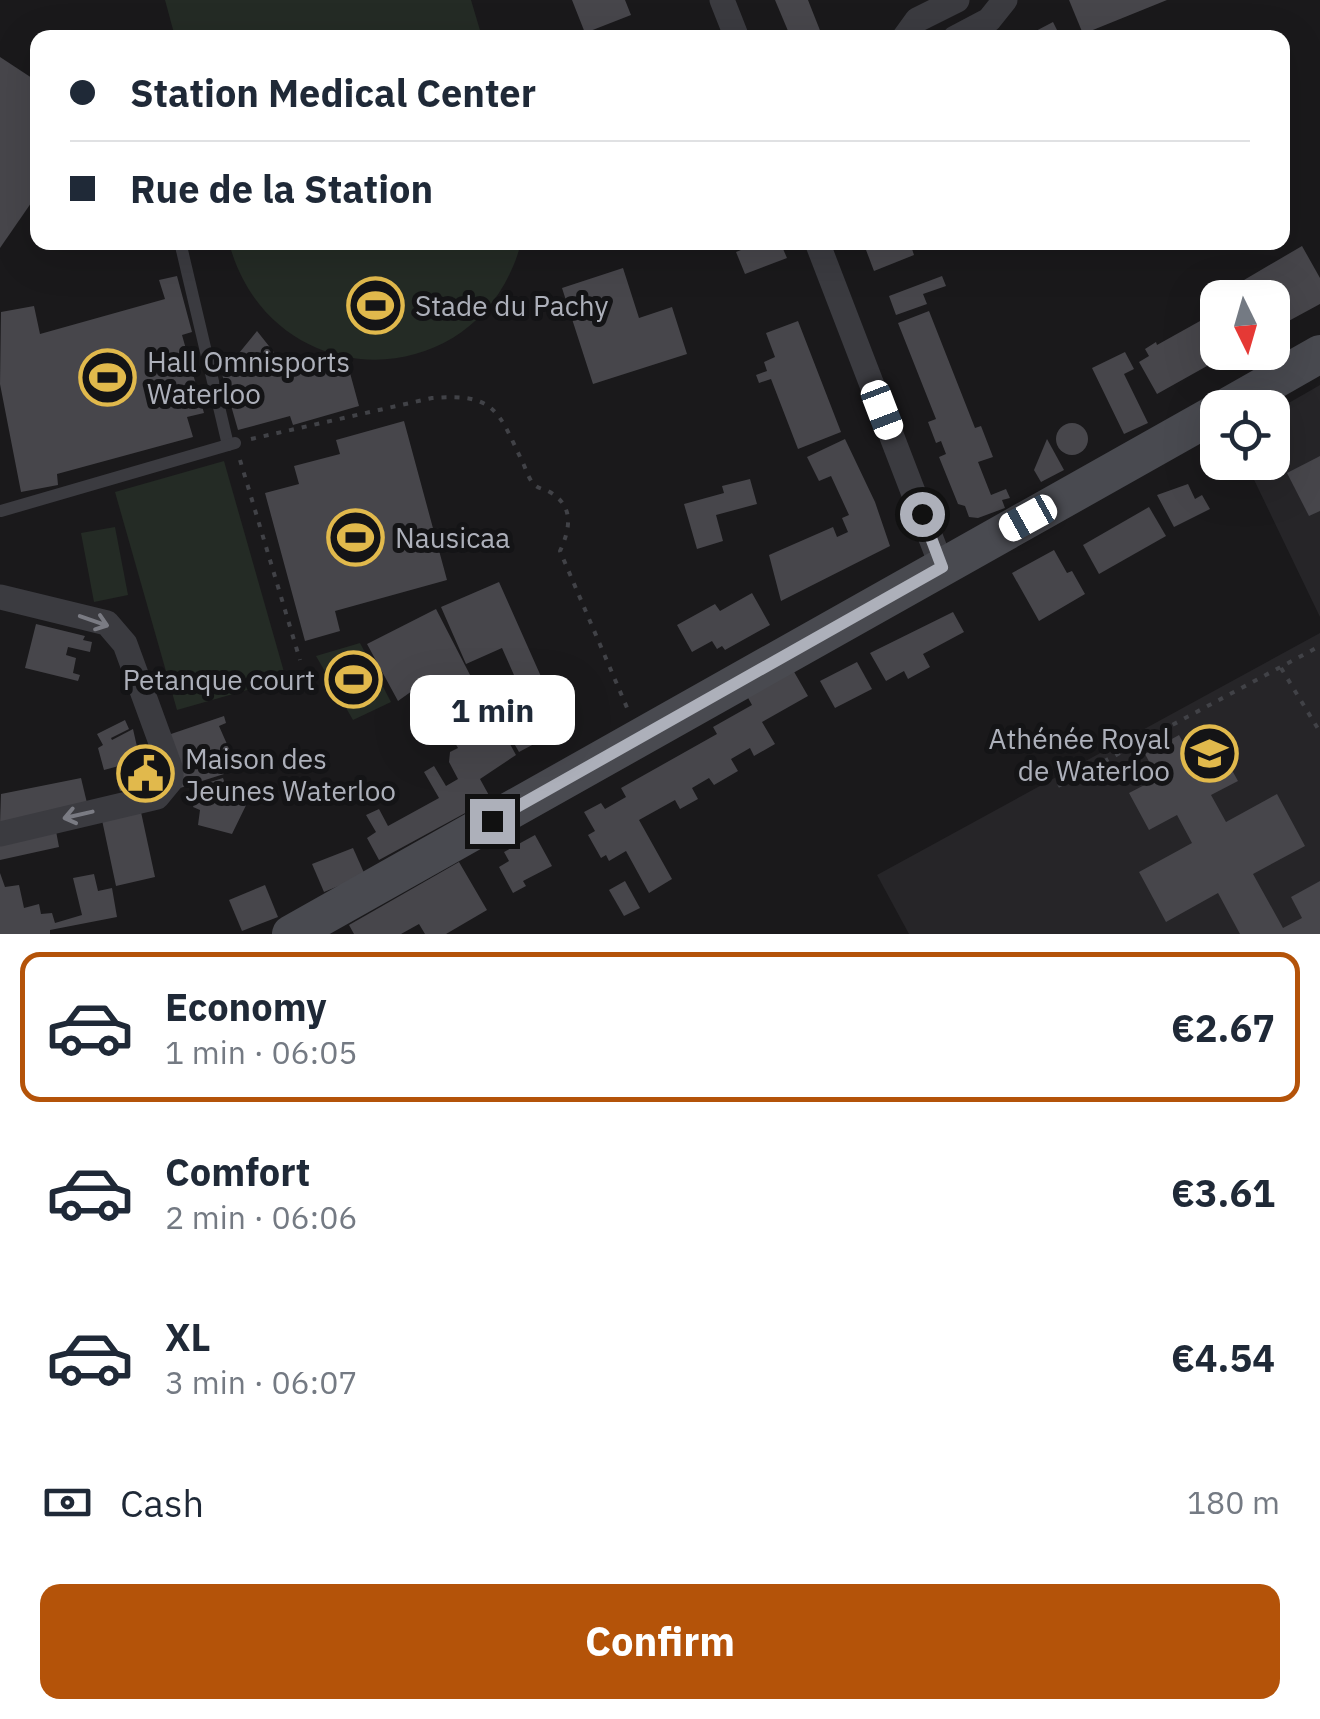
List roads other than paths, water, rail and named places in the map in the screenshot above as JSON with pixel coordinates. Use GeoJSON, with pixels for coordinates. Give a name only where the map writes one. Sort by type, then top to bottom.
{"type":"FeatureCollection","features":[{"type":"Feature","properties":{"kind":"street"},"geometry":{"type":"LineString","coordinates":[[722,0],[734,30]]}},
{"type":"Feature","properties":{"kind":"street"},"geometry":{"type":"LineString","coordinates":[[910,30],[917,20],[957,0]]}},
{"type":"Feature","properties":{"kind":"street"},"geometry":{"type":"LineString","coordinates":[[970,30],[989,20],[1005,0]]}},
{"type":"Feature","properties":{"kind":"street"},"geometry":{"type":"LineString","coordinates":[[820,250],[942,567]]}},
{"type":"Feature","properties":{"kind":"street"},"geometry":{"type":"LineString","coordinates":[[1257,390],[1320,354]]}},
{"type":"Feature","properties":{"kind":"street"},"geometry":{"type":"LineString","coordinates":[[291,934],[1200,422]]}},
{"type":"Feature","properties":{"kind":"street"},"geometry":{"type":"LineString","coordinates":[[0,597],[107,623],[125,644],[171,770],[171,780],[157,797],[0,834]]}},
{"type":"Feature","properties":{"kind":"lane"},"geometry":{"type":"LineString","coordinates":[[1,511],[231,444],[182,250]]}},
{"type":"Feature","properties":{"kind":"place","name":"Stade du Pachy"},"geometry":{"type":"Point","coordinates":[376,305]}},
{"type":"Feature","properties":{"kind":"place","name":"Hall Omnisports Waterloo"},"geometry":{"type":"Point","coordinates":[108,377]}},
{"type":"Feature","properties":{"kind":"place","name":"Nausicaa"},"geometry":{"type":"Point","coordinates":[356,537]}},
{"type":"Feature","properties":{"kind":"place","name":"Petanque court"},"geometry":{"type":"Point","coordinates":[354,679]}},
{"type":"Feature","properties":{"kind":"place","name":"Athénée Royal de Waterloo"},"geometry":{"type":"Point","coordinates":[1209,754]}},
{"type":"Feature","properties":{"kind":"place","name":"Maison des Jeunes Waterloo"},"geometry":{"type":"Point","coordinates":[146,774]}}]}
